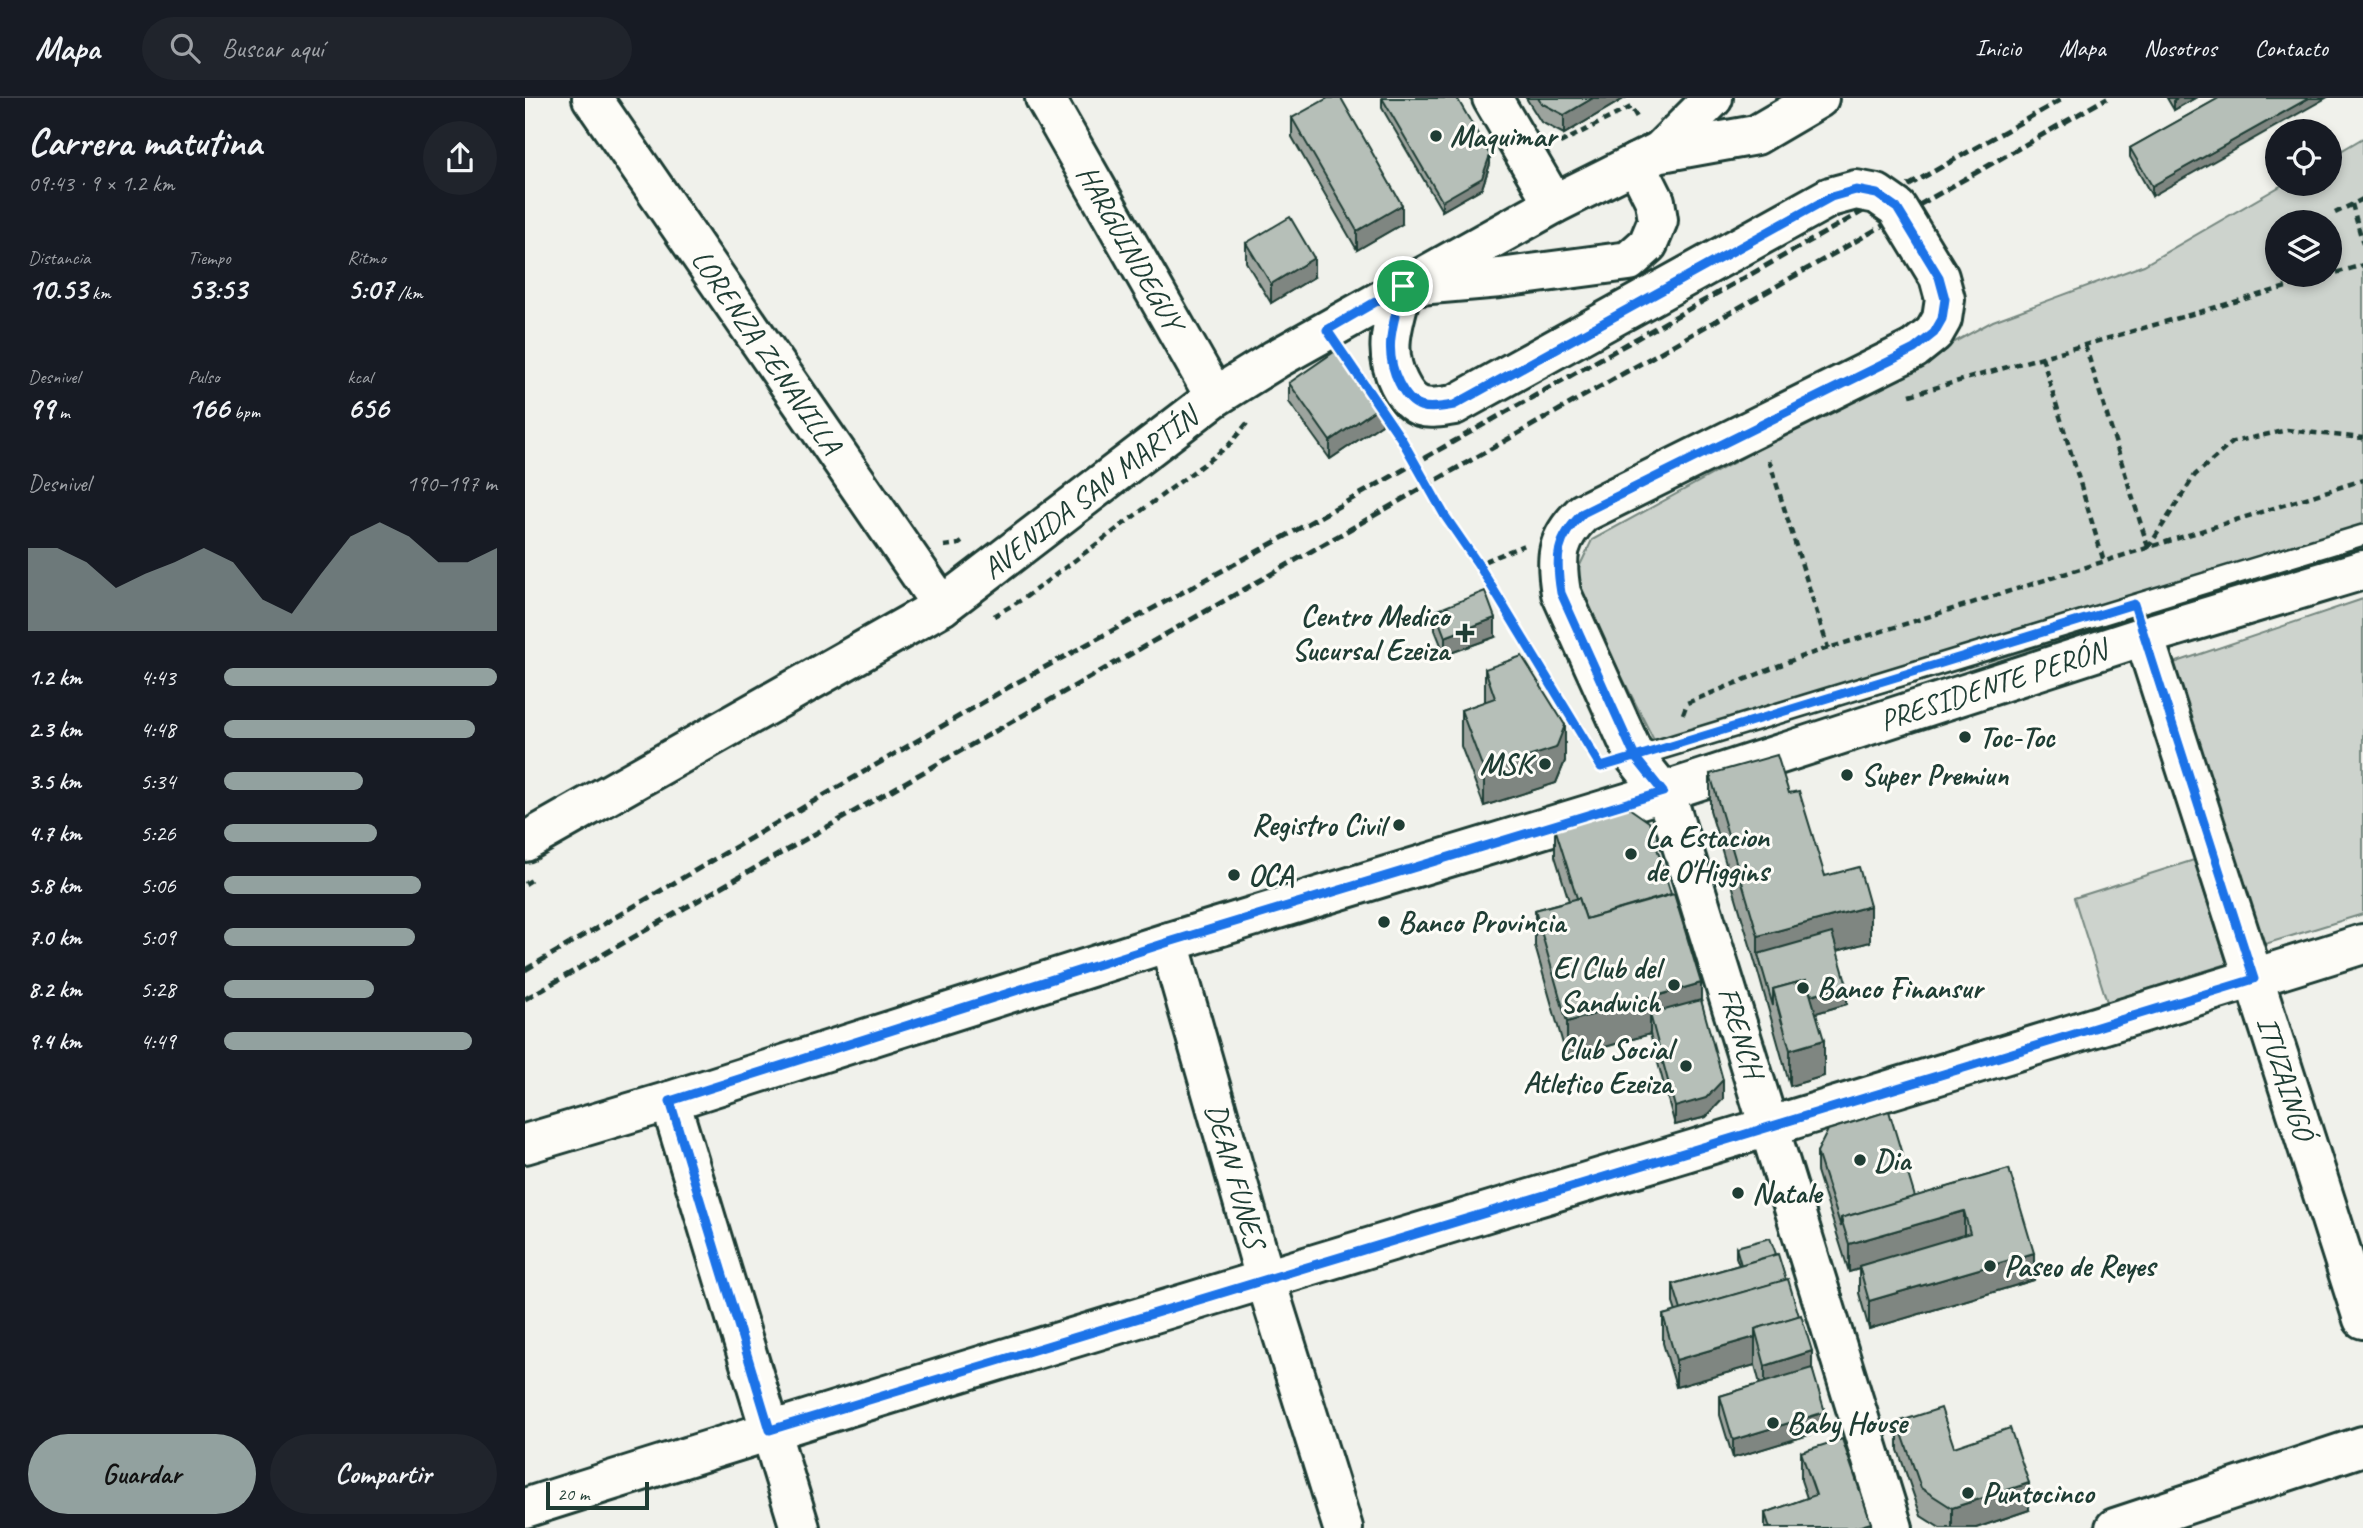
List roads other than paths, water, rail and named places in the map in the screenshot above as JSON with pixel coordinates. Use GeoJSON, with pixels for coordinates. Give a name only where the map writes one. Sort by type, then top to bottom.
{"type":"FeatureCollection","features":[{"type":"Feature","properties":{"kind":"street","name":"LORENZA ZENAVILLA"},"geometry":{"type":"LineString","coordinates":[[592,98],[942,606]]}},
{"type":"Feature","properties":{"kind":"street","name":"HARGUINDEGUY"},"geometry":{"type":"LineString","coordinates":[[1045,98],[1215,397]]}},
{"type":"Feature","properties":{"kind":"street"},"geometry":{"type":"LineString","coordinates":[[1492,98],[1554,204]]}},
{"type":"Feature","properties":{"kind":"street","name":"AVENIDA SAN MARTÍN"},"geometry":{"type":"LineString","coordinates":[[1648,157],[1713,98]]}},
{"type":"Feature","properties":{"kind":"street","name":"AVENIDA SAN MARTÍN"},"geometry":{"type":"LineString","coordinates":[[525,842],[942,606],[1215,397],[1403,286],[1554,204],[1648,157],[1756,135],[1819,98]]}},
{"type":"Feature","properties":{"kind":"street"},"geometry":{"type":"LineString","coordinates":[[1403,286],[1500,278],[1629,261],[1648,244],[1658,219],[1648,157]]}},
{"type":"Feature","properties":{"kind":"street","name":"FRENCH"},"geometry":{"type":"LineString","coordinates":[[1403,286],[1391,335],[1391,368],[1405,395],[1417,406],[1432,409],[1454,405],[1831,197],[1856,190],[1877,194],[1897,208],[1939,277],[1945,299],[1942,319],[1934,333],[1914,349],[1583,513],[1563,540],[1557,570],[1561,593],[1635,757],[1663,792],[1670,807],[1893,1528]]}},
{"type":"Feature","properties":{"kind":"street","name":"PRESIDENTE PERÓN"},"geometry":{"type":"LineString","coordinates":[[525,1144],[670,1101],[1169,942],[1663,792],[2139,620],[2363,570]]}},
{"type":"Feature","properties":{"kind":"street","name":"ITUZAINGÓ"},"geometry":{"type":"LineString","coordinates":[[2139,620],[2363,1319]]}},
{"type":"Feature","properties":{"kind":"street","name":"DEAN FUNES"},"geometry":{"type":"LineString","coordinates":[[1169,942],[1265,1279],[1343,1528]]}},
{"type":"Feature","properties":{"kind":"street"},"geometry":{"type":"LineString","coordinates":[[525,1508],[770,1430],[1771,1128],[2363,944]]}},
{"type":"Feature","properties":{"kind":"street"},"geometry":{"type":"LineString","coordinates":[[670,1101],[800,1528]]}},
{"type":"Feature","properties":{"kind":"street"},"geometry":{"type":"LineString","coordinates":[[2115,1528],[2363,1446]]}},
{"type":"Feature","properties":{"kind":"lane"},"geometry":{"type":"LineString","coordinates":[[1635,757],[2139,620],[2363,535]]}},
{"type":"Feature","properties":{"kind":"railway"},"geometry":{"type":"LineString","coordinates":[[525,970],[1016,683],[1284,537],[2064,98]]}},
{"type":"Feature","properties":{"kind":"railway"},"geometry":{"type":"LineString","coordinates":[[525,999],[2107,98]]}},
{"type":"Feature","properties":{"kind":"place","name":"Maquimar"},"geometry":{"type":"Point","coordinates":[1436,136]}},
{"type":"Feature","properties":{"kind":"place","name":"Centro Medico Sucursal Ezeiza"},"geometry":{"type":"Point","coordinates":[1465,633]}},
{"type":"Feature","properties":{"kind":"place","name":"Toc-Toc"},"geometry":{"type":"Point","coordinates":[1965,737]}},
{"type":"Feature","properties":{"kind":"place","name":"MSK"},"geometry":{"type":"Point","coordinates":[1545,764]}},
{"type":"Feature","properties":{"kind":"place","name":"Super Premiun"},"geometry":{"type":"Point","coordinates":[1847,775]}},
{"type":"Feature","properties":{"kind":"place","name":"Registro Civil"},"geometry":{"type":"Point","coordinates":[1399,825]}},
{"type":"Feature","properties":{"kind":"place","name":"La Estacion de O'Higgins"},"geometry":{"type":"Point","coordinates":[1631,854]}},
{"type":"Feature","properties":{"kind":"place","name":"OCA"},"geometry":{"type":"Point","coordinates":[1234,875]}},
{"type":"Feature","properties":{"kind":"place","name":"Banco Provincia"},"geometry":{"type":"Point","coordinates":[1384,922]}},
{"type":"Feature","properties":{"kind":"place","name":"El Club del Sandwich"},"geometry":{"type":"Point","coordinates":[1674,985]}},
{"type":"Feature","properties":{"kind":"place","name":"Banco Finansur"},"geometry":{"type":"Point","coordinates":[1803,988]}},
{"type":"Feature","properties":{"kind":"place","name":"Club Social Atletico Ezeiza"},"geometry":{"type":"Point","coordinates":[1686,1066]}},
{"type":"Feature","properties":{"kind":"place","name":"Dia"},"geometry":{"type":"Point","coordinates":[1860,1160]}},
{"type":"Feature","properties":{"kind":"place","name":"Natale"},"geometry":{"type":"Point","coordinates":[1738,1193]}},
{"type":"Feature","properties":{"kind":"place","name":"Paseo de Reyes"},"geometry":{"type":"Point","coordinates":[1990,1266]}},
{"type":"Feature","properties":{"kind":"place","name":"Baby House"},"geometry":{"type":"Point","coordinates":[1773,1423]}},
{"type":"Feature","properties":{"kind":"place","name":"Puntocinco"},"geometry":{"type":"Point","coordinates":[1968,1493]}}]}
